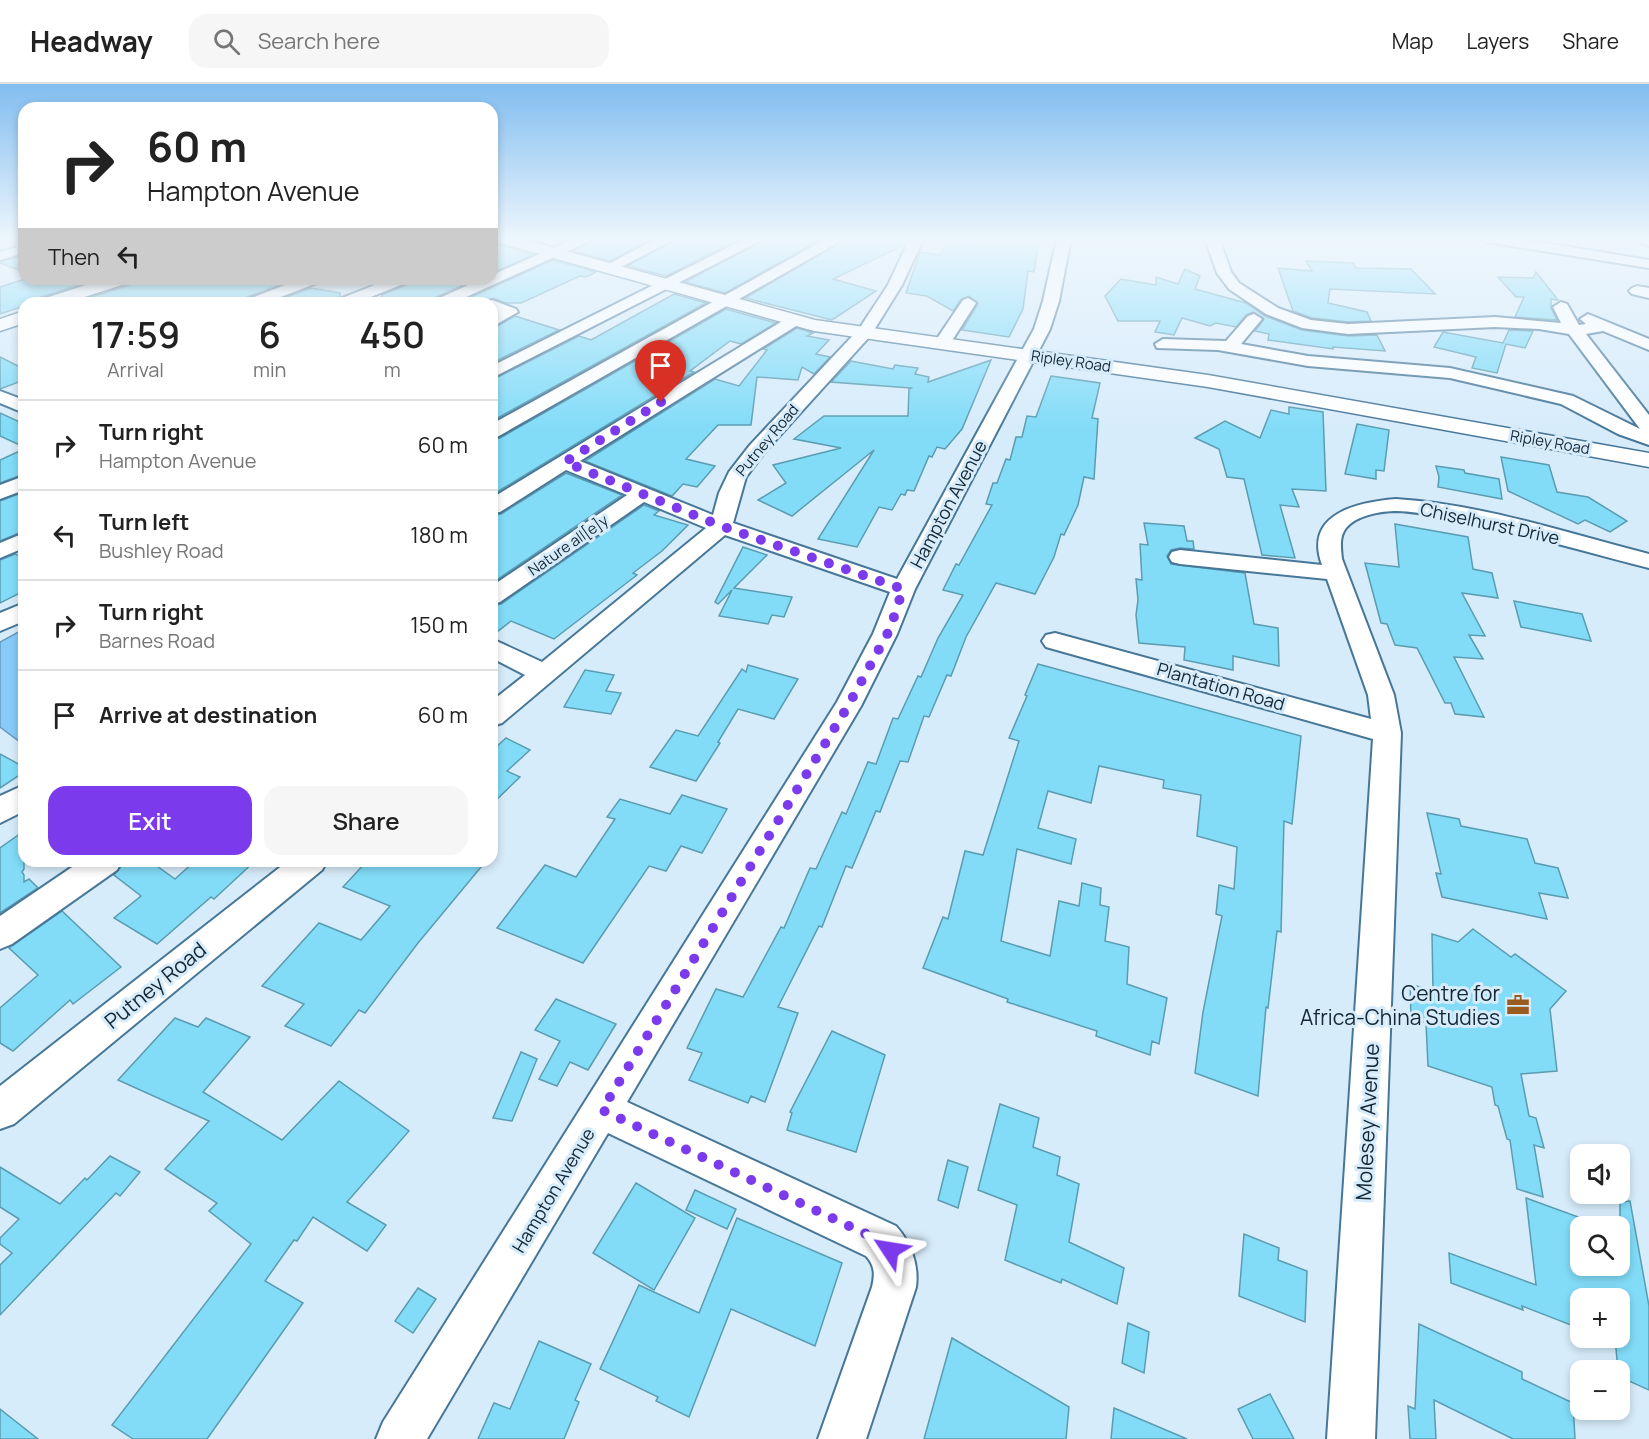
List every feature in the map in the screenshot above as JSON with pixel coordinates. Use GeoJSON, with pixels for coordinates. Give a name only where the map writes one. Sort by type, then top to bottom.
{"type":"FeatureCollection","features":[{"type":"Feature","properties":{"kind":"main road","name":"Ripley Road"},"geometry":{"type":"LineString","coordinates":[[728,301],[795,320],[864,332],[1208,381],[1649,460]]}},
{"type":"Feature","properties":{"kind":"main road"},"geometry":{"type":"LineString","coordinates":[[0,319],[18,313]]}},
{"type":"Feature","properties":{"kind":"main road"},"geometry":{"type":"LineString","coordinates":[[0,325],[18,319]]}},
{"type":"Feature","properties":{"kind":"street"},"geometry":{"type":"LineString","coordinates":[[498,370],[634,301]]}},
{"type":"Feature","properties":{"kind":"street"},"geometry":{"type":"LineString","coordinates":[[498,429],[727,301]]}},
{"type":"Feature","properties":{"kind":"street","name":"Putney Road"},"geometry":{"type":"LineString","coordinates":[[721,526],[729,493],[741,469],[864,332],[884,301]]}},
{"type":"Feature","properties":{"kind":"street","name":"Hampton Avenue"},"geometry":{"type":"LineString","coordinates":[[400,1439],[848,706],[890,629],[903,589],[1045,322],[1050,301]]}},
{"type":"Feature","properties":{"kind":"street"},"geometry":{"type":"LineString","coordinates":[[1256,301],[1298,322],[1320,327],[1375,327],[1407,338],[1415,326],[1503,322],[1577,330],[1604,326]]}},
{"type":"Feature","properties":{"kind":"street"},"geometry":{"type":"LineString","coordinates":[[942,343],[968,303]]}},
{"type":"Feature","properties":{"kind":"street"},"geometry":{"type":"LineString","coordinates":[[498,307],[510,312],[498,319]]}},
{"type":"Feature","properties":{"kind":"street"},"geometry":{"type":"LineString","coordinates":[[1649,345],[1561,307],[1563,314],[1649,428]]}},
{"type":"Feature","properties":{"kind":"street"},"geometry":{"type":"LineString","coordinates":[[1231,346],[1254,319]]}},
{"type":"Feature","properties":{"kind":"street"},"geometry":{"type":"LineString","coordinates":[[498,503],[795,320]]}},
{"type":"Feature","properties":{"kind":"street"},"geometry":{"type":"LineString","coordinates":[[1163,344],[1231,346],[1308,361],[1414,368],[1488,381],[1567,400],[1649,440]]}},
{"type":"Feature","properties":{"kind":"street"},"geometry":{"type":"LineString","coordinates":[[1409,348],[1414,368]]}},
{"type":"Feature","properties":{"kind":"street"},"geometry":{"type":"LineString","coordinates":[[1,397],[18,390]]}},
{"type":"Feature","properties":{"kind":"street"},"geometry":{"type":"LineString","coordinates":[[1,397],[18,404]]}},
{"type":"Feature","properties":{"kind":"street"},"geometry":{"type":"LineString","coordinates":[[565,462],[721,526],[903,589]]}},
{"type":"Feature","properties":{"kind":"street"},"geometry":{"type":"LineString","coordinates":[[0,493],[18,485]]}},
{"type":"Feature","properties":{"kind":"street","name":"Nature all[e]y"},"geometry":{"type":"LineString","coordinates":[[498,593],[643,493]]}},
{"type":"Feature","properties":{"kind":"street","name":"Chiselhurst Drive"},"geometry":{"type":"LineString","coordinates":[[1387,733],[1381,695],[1331,560],[1329,542],[1334,528],[1344,518],[1367,508],[1418,506],[1456,513],[1649,561]]}},
{"type":"Feature","properties":{"kind":"street"},"geometry":{"type":"LineString","coordinates":[[498,711],[721,526]]}},
{"type":"Feature","properties":{"kind":"street"},"geometry":{"type":"LineString","coordinates":[[0,551],[18,543]]}},
{"type":"Feature","properties":{"kind":"street"},"geometry":{"type":"LineString","coordinates":[[1180,557],[1336,573]]}},
{"type":"Feature","properties":{"kind":"street"},"geometry":{"type":"LineString","coordinates":[[0,623],[18,613]]}},
{"type":"Feature","properties":{"kind":"street","name":"Plantation Road"},"geometry":{"type":"LineString","coordinates":[[1055,641],[1387,733]]}},
{"type":"Feature","properties":{"kind":"street"},"geometry":{"type":"LineString","coordinates":[[498,650],[545,674]]}},
{"type":"Feature","properties":{"kind":"street","name":"Molesey Avenue"},"geometry":{"type":"LineString","coordinates":[[1351,1439],[1387,733]]}},
{"type":"Feature","properties":{"kind":"street"},"geometry":{"type":"LineString","coordinates":[[0,811],[18,800]]}},
{"type":"Feature","properties":{"kind":"street"},"geometry":{"type":"LineString","coordinates":[[0,934],[97,867]]}},
{"type":"Feature","properties":{"kind":"street","name":"Putney Road"},"geometry":{"type":"LineString","coordinates":[[0,1110],[304,867]]}},
{"type":"Feature","properties":{"kind":"street"},"geometry":{"type":"LineString","coordinates":[[602,1110],[881,1241],[890,1250],[897,1274],[894,1287],[842,1439]]}},
{"type":"Feature","properties":{"kind":"water"},"geometry":{"type":"Polygon","coordinates":[[[18,632],[18,740],[0,727],[0,642],[18,632]]]}},
{"type":"Feature","properties":{"kind":"building"},"geometry":{"type":"Polygon","coordinates":[[[0,301],[18,301],[18,308],[0,314],[0,301]]]}},
{"type":"Feature","properties":{"kind":"building"},"geometry":{"type":"Polygon","coordinates":[[[501,301],[525,301],[521,303],[501,301]]]}},
{"type":"Feature","properties":{"kind":"building"},"geometry":{"type":"Polygon","coordinates":[[[661,301],[706,303],[498,418],[498,377],[579,336],[591,340],[661,301]]]}},
{"type":"Feature","properties":{"kind":"building"},"geometry":{"type":"Polygon","coordinates":[[[758,301],[860,301],[832,320],[758,301]]]}},
{"type":"Feature","properties":{"kind":"building"},"geometry":{"type":"Polygon","coordinates":[[[936,301],[960,301],[953,311],[936,301]]]}},
{"type":"Feature","properties":{"kind":"building"},"geometry":{"type":"Polygon","coordinates":[[[975,301],[1024,301],[1023,309],[1009,337],[962,330],[978,304],[975,301]]]}},
{"type":"Feature","properties":{"kind":"building"},"geometry":{"type":"Polygon","coordinates":[[[1108,301],[1240,301],[1265,316],[1302,330],[1348,336],[1377,335],[1385,351],[1333,347],[1333,349],[1268,340],[1269,334],[1255,331],[1264,319],[1253,312],[1246,315],[1236,327],[1216,323],[1210,326],[1182,318],[1174,335],[1155,332],[1160,321],[1118,321],[1108,301]]]}},
{"type":"Feature","properties":{"kind":"building"},"geometry":{"type":"Polygon","coordinates":[[[1290,301],[1328,301],[1367,312],[1371,321],[1348,322],[1312,318],[1293,311],[1290,301]]]}},
{"type":"Feature","properties":{"kind":"building"},"geometry":{"type":"Polygon","coordinates":[[[1522,301],[1551,301],[1551,308],[1557,320],[1515,317],[1522,301]]]}},
{"type":"Feature","properties":{"kind":"building"},"geometry":{"type":"Polygon","coordinates":[[[726,309],[776,323],[741,344],[730,341],[690,371],[694,372],[498,491],[498,438],[726,309]]]}},
{"type":"Feature","properties":{"kind":"building"},"geometry":{"type":"Polygon","coordinates":[[[515,316],[559,330],[498,360],[498,326],[515,316]]]}},
{"type":"Feature","properties":{"kind":"building"},"geometry":{"type":"Polygon","coordinates":[[[797,328],[813,333],[807,336],[829,340],[816,354],[830,357],[814,374],[802,367],[798,380],[757,377],[751,425],[718,425],[686,459],[715,466],[697,487],[683,484],[672,496],[585,461],[715,379],[739,386],[767,350],[763,349],[797,328]]]}},
{"type":"Feature","properties":{"kind":"building"},"geometry":{"type":"Polygon","coordinates":[[[1509,330],[1533,331],[1525,348],[1506,344],[1497,373],[1472,368],[1476,357],[1434,347],[1443,332],[1503,343],[1509,330]]]}},
{"type":"Feature","properties":{"kind":"building"},"geometry":{"type":"Polygon","coordinates":[[[0,357],[18,366],[18,382],[0,389],[0,357]]]}},
{"type":"Feature","properties":{"kind":"building"},"geometry":{"type":"Polygon","coordinates":[[[991,360],[962,429],[945,449],[937,447],[932,457],[929,456],[914,491],[907,490],[905,495],[901,494],[892,510],[879,507],[857,547],[818,539],[874,450],[792,516],[758,500],[786,483],[773,465],[841,448],[794,439],[824,416],[908,416],[909,389],[911,388],[831,382],[851,361],[893,369],[895,365],[918,368],[915,374],[929,377],[928,382],[991,360]]]}},
{"type":"Feature","properties":{"kind":"building"},"geometry":{"type":"Polygon","coordinates":[[[1051,376],[1100,383],[1092,418],[1098,419],[1094,479],[1084,477],[1078,505],[1064,535],[1061,534],[1054,557],[1035,594],[996,583],[966,637],[951,676],[947,675],[929,717],[924,716],[908,762],[900,761],[880,812],[876,811],[852,868],[846,866],[822,927],[819,926],[778,1007],[798,1013],[765,1102],[751,1096],[748,1103],[689,1080],[702,1053],[687,1048],[716,989],[743,997],[781,927],[784,928],[810,868],[816,869],[842,812],[846,814],[868,762],[876,764],[893,718],[898,719],[918,676],[921,677],[938,638],[963,595],[943,590],[992,505],[986,504],[993,483],[997,483],[1006,459],[1010,460],[1016,437],[1022,437],[1027,416],[1036,417],[1051,376]]]}},
{"type":"Feature","properties":{"kind":"building"},"geometry":{"type":"Polygon","coordinates":[[[1289,407],[1323,412],[1326,491],[1292,489],[1299,507],[1280,505],[1295,558],[1262,555],[1244,479],[1227,477],[1219,449],[1195,438],[1225,421],[1260,438],[1271,410],[1289,414],[1289,407]]]}},
{"type":"Feature","properties":{"kind":"building"},"geometry":{"type":"Polygon","coordinates":[[[0,413],[18,421],[18,444],[0,436],[0,413]]]}},
{"type":"Feature","properties":{"kind":"building"},"geometry":{"type":"Polygon","coordinates":[[[1357,424],[1389,430],[1384,471],[1376,470],[1376,479],[1345,474],[1357,424]]]}},
{"type":"Feature","properties":{"kind":"building"},"geometry":{"type":"Polygon","coordinates":[[[18,452],[18,476],[0,483],[0,460],[18,452]]]}},
{"type":"Feature","properties":{"kind":"building"},"geometry":{"type":"Polygon","coordinates":[[[1501,457],[1549,465],[1557,492],[1588,497],[1627,521],[1610,532],[1585,520],[1578,524],[1508,491],[1501,457]]]}},
{"type":"Feature","properties":{"kind":"building"},"geometry":{"type":"Polygon","coordinates":[[[1436,466],[1499,479],[1502,499],[1438,487],[1439,477],[1436,466]]]}},
{"type":"Feature","properties":{"kind":"building"},"geometry":{"type":"Polygon","coordinates":[[[566,473],[622,495],[498,579],[498,514],[566,473]]]}},
{"type":"Feature","properties":{"kind":"building"},"geometry":{"type":"Polygon","coordinates":[[[18,494],[18,534],[0,541],[0,501],[18,494]]]}},
{"type":"Feature","properties":{"kind":"building"},"geometry":{"type":"Polygon","coordinates":[[[644,505],[659,511],[654,515],[688,525],[662,551],[633,573],[637,575],[554,639],[511,621],[498,631],[498,605],[644,505]]]}},
{"type":"Feature","properties":{"kind":"building"},"geometry":{"type":"Polygon","coordinates":[[[1144,523],[1184,526],[1187,541],[1193,541],[1194,549],[1171,550],[1167,556],[1171,564],[1245,573],[1254,624],[1278,628],[1279,666],[1233,656],[1233,670],[1184,660],[1185,647],[1139,643],[1136,579],[1142,580],[1140,544],[1148,545],[1144,523]]]}},
{"type":"Feature","properties":{"kind":"building"},"geometry":{"type":"Polygon","coordinates":[[[1395,524],[1468,537],[1473,569],[1492,573],[1498,598],[1462,593],[1485,636],[1469,635],[1483,659],[1454,657],[1484,717],[1455,714],[1451,703],[1445,703],[1417,648],[1395,645],[1387,624],[1381,623],[1365,563],[1399,567],[1395,524]]]}},
{"type":"Feature","properties":{"kind":"building"},"geometry":{"type":"Polygon","coordinates":[[[743,547],[767,555],[734,588],[792,597],[784,617],[772,615],[768,624],[719,616],[732,590],[718,604],[715,602],[743,547]]]}},
{"type":"Feature","properties":{"kind":"building"},"geometry":{"type":"Polygon","coordinates":[[[15,554],[18,555],[18,594],[0,603],[0,560],[15,554]]]}},
{"type":"Feature","properties":{"kind":"building"},"geometry":{"type":"Polygon","coordinates":[[[1514,601],[1582,614],[1591,641],[1521,627],[1514,601]]]}},
{"type":"Feature","properties":{"kind":"building"},"geometry":{"type":"Polygon","coordinates":[[[1038,664],[1301,736],[1292,824],[1284,821],[1281,932],[1277,931],[1268,1008],[1266,1007],[1258,1096],[1195,1073],[1203,1012],[1222,916],[1216,914],[1219,885],[1234,889],[1237,847],[1197,836],[1201,795],[1163,788],[1164,780],[1099,766],[1091,803],[1048,791],[1038,828],[1076,839],[1071,864],[1017,849],[1001,941],[1050,956],[1059,901],[1079,906],[1082,883],[1101,888],[1100,905],[1109,907],[1105,941],[1129,947],[1127,984],[1167,998],[1159,1044],[1152,1041],[1150,1055],[1096,1036],[1097,1031],[1007,1002],[1008,999],[923,968],[943,917],[948,919],[965,851],[983,855],[1019,741],[1009,738],[1038,664]]]}},
{"type":"Feature","properties":{"kind":"building"},"geometry":{"type":"Polygon","coordinates":[[[748,665],[798,679],[774,719],[738,709],[696,781],[650,767],[676,730],[698,736],[742,669],[746,672],[748,665]]]}},
{"type":"Feature","properties":{"kind":"building"},"geometry":{"type":"Polygon","coordinates":[[[585,670],[614,675],[606,691],[621,693],[611,714],[564,707],[585,670]]]}},
{"type":"Feature","properties":{"kind":"building"},"geometry":{"type":"Polygon","coordinates":[[[506,738],[530,750],[507,771],[520,777],[498,798],[498,745],[506,738]]]}},
{"type":"Feature","properties":{"kind":"building"},"geometry":{"type":"Polygon","coordinates":[[[0,754],[18,764],[18,776],[0,788],[0,754]]]}},
{"type":"Feature","properties":{"kind":"building"},"geometry":{"type":"Polygon","coordinates":[[[682,795],[727,809],[702,853],[681,846],[666,871],[649,866],[583,963],[497,928],[545,865],[576,877],[615,819],[607,817],[620,799],[670,814],[682,795]]]}},
{"type":"Feature","properties":{"kind":"building"},"geometry":{"type":"Polygon","coordinates":[[[1427,813],[1459,819],[1461,826],[1527,839],[1535,863],[1558,868],[1568,898],[1539,893],[1547,919],[1442,897],[1436,873],[1441,874],[1427,813]]]}},
{"type":"Feature","properties":{"kind":"building"},"geometry":{"type":"Polygon","coordinates":[[[18,835],[18,867],[24,867],[22,872],[24,882],[29,879],[38,888],[0,913],[0,848],[18,835]]]}},
{"type":"Feature","properties":{"kind":"building"},"geometry":{"type":"Polygon","coordinates":[[[120,867],[158,867],[175,879],[188,867],[249,867],[214,899],[211,897],[157,944],[114,918],[141,896],[114,875],[120,867]]]}},
{"type":"Feature","properties":{"kind":"building"},"geometry":{"type":"Polygon","coordinates":[[[361,867],[481,867],[418,943],[365,1013],[359,1010],[331,1046],[285,1026],[304,1004],[262,986],[319,923],[361,940],[390,906],[343,887],[361,867]]]}},
{"type":"Feature","properties":{"kind":"building"},"geometry":{"type":"Polygon","coordinates":[[[62,911],[121,967],[73,1004],[70,1000],[13,1051],[0,1043],[0,1008],[38,975],[9,948],[62,911]]]}},
{"type":"Feature","properties":{"kind":"building","name":"Centre for Africa-China Studies"},"geometry":{"type":"Polygon","coordinates":[[[1473,929],[1511,957],[1515,954],[1566,991],[1550,1009],[1557,1071],[1521,1074],[1529,1116],[1536,1118],[1544,1148],[1534,1145],[1543,1197],[1517,1189],[1510,1140],[1507,1139],[1498,1106],[1495,1105],[1492,1087],[1428,1066],[1426,1023],[1411,1018],[1410,984],[1433,991],[1432,934],[1458,942],[1473,929]]]}},
{"type":"Feature","properties":{"kind":"building"},"geometry":{"type":"Polygon","coordinates":[[[556,999],[616,1024],[588,1070],[570,1062],[557,1086],[539,1079],[560,1041],[535,1030],[556,999]]]}},
{"type":"Feature","properties":{"kind":"building"},"geometry":{"type":"Polygon","coordinates":[[[175,1018],[198,1027],[206,1018],[250,1037],[203,1092],[282,1140],[339,1081],[409,1131],[347,1202],[386,1225],[367,1251],[313,1217],[265,1281],[303,1303],[207,1439],[133,1439],[112,1425],[251,1244],[209,1211],[217,1203],[165,1169],[209,1121],[118,1080],[175,1018]]]}},
{"type":"Feature","properties":{"kind":"building"},"geometry":{"type":"Polygon","coordinates":[[[832,1031],[885,1055],[856,1152],[787,1130],[792,1113],[790,1112],[832,1031]]]}},
{"type":"Feature","properties":{"kind":"building"},"geometry":{"type":"Polygon","coordinates":[[[521,1052],[537,1059],[512,1121],[493,1118],[521,1052]]]}},
{"type":"Feature","properties":{"kind":"building"},"geometry":{"type":"Polygon","coordinates":[[[1000,1104],[1039,1118],[1033,1147],[1060,1157],[1057,1175],[1079,1184],[1069,1242],[1124,1268],[1117,1304],[1062,1279],[1061,1283],[1005,1260],[1017,1205],[978,1190],[1000,1104]]]}},
{"type":"Feature","properties":{"kind":"building"},"geometry":{"type":"Polygon","coordinates":[[[110,1156],[140,1172],[120,1196],[116,1193],[0,1315],[0,1265],[12,1253],[0,1244],[0,1238],[19,1219],[0,1207],[0,1167],[60,1204],[110,1156]]]}},
{"type":"Feature","properties":{"kind":"building"},"geometry":{"type":"Polygon","coordinates":[[[948,1160],[968,1167],[958,1208],[938,1200],[948,1160]]]}},
{"type":"Feature","properties":{"kind":"building"},"geometry":{"type":"Polygon","coordinates":[[[636,1183],[695,1218],[654,1290],[593,1253],[636,1183]]]}},
{"type":"Feature","properties":{"kind":"building"},"geometry":{"type":"Polygon","coordinates":[[[695,1190],[736,1209],[727,1229],[686,1210],[695,1190]]]}},
{"type":"Feature","properties":{"kind":"building"},"geometry":{"type":"Polygon","coordinates":[[[1526,1198],[1576,1216],[1570,1216],[1570,1276],[1630,1276],[1630,1216],[1620,1216],[1620,1204],[1630,1204],[1630,1201],[1649,1306],[1649,1390],[1630,1381],[1630,1360],[1617,1360],[1616,1348],[1630,1348],[1630,1288],[1570,1288],[1570,1325],[1451,1283],[1449,1253],[1536,1285],[1526,1198]]]}},
{"type":"Feature","properties":{"kind":"building"},"geometry":{"type":"Polygon","coordinates":[[[737,1218],[842,1263],[815,1346],[731,1309],[689,1417],[656,1401],[658,1397],[600,1369],[639,1285],[699,1313],[737,1218]]]}},
{"type":"Feature","properties":{"kind":"building"},"geometry":{"type":"Polygon","coordinates":[[[1244,1234],[1279,1248],[1278,1260],[1307,1271],[1305,1322],[1239,1296],[1244,1234]]]}},
{"type":"Feature","properties":{"kind":"building"},"geometry":{"type":"Polygon","coordinates":[[[418,1288],[436,1299],[413,1333],[395,1321],[418,1288]]]}},
{"type":"Feature","properties":{"kind":"building"},"geometry":{"type":"Polygon","coordinates":[[[1128,1323],[1149,1332],[1144,1373],[1122,1363],[1128,1323]]]}},
{"type":"Feature","properties":{"kind":"building"},"geometry":{"type":"Polygon","coordinates":[[[1419,1324],[1522,1372],[1522,1379],[1570,1402],[1570,1420],[1574,1420],[1575,1439],[1513,1439],[1434,1400],[1436,1439],[1410,1439],[1408,1406],[1415,1409],[1419,1324]]]}},
{"type":"Feature","properties":{"kind":"building"},"geometry":{"type":"Polygon","coordinates":[[[952,1338],[1069,1407],[1066,1439],[924,1439],[952,1338]]]}},
{"type":"Feature","properties":{"kind":"building"},"geometry":{"type":"Polygon","coordinates":[[[539,1341],[591,1364],[575,1400],[579,1402],[564,1439],[478,1439],[494,1403],[510,1409],[539,1341]]]}},
{"type":"Feature","properties":{"kind":"building"},"geometry":{"type":"Polygon","coordinates":[[[1270,1394],[1294,1439],[1253,1439],[1238,1409],[1270,1394]]]}},
{"type":"Feature","properties":{"kind":"building"},"geometry":{"type":"Polygon","coordinates":[[[1114,1408],[1187,1439],[1111,1439],[1114,1408]]]}},
{"type":"Feature","properties":{"kind":"building"},"geometry":{"type":"Polygon","coordinates":[[[0,1409],[38,1439],[0,1439],[0,1409]]]}},
{"type":"Feature","properties":{"kind":"place","name":"Centre for Africa-China Studies"},"geometry":{"type":"Point","coordinates":[1518,1005]}},
{"type":"Feature","properties":{"kind":"route"},"geometry":{"type":"LineString","coordinates":[[661,402],[565,462],[721,526],[903,589],[890,629],[848,706],[602,1110],[881,1241],[890,1250]]}}]}
